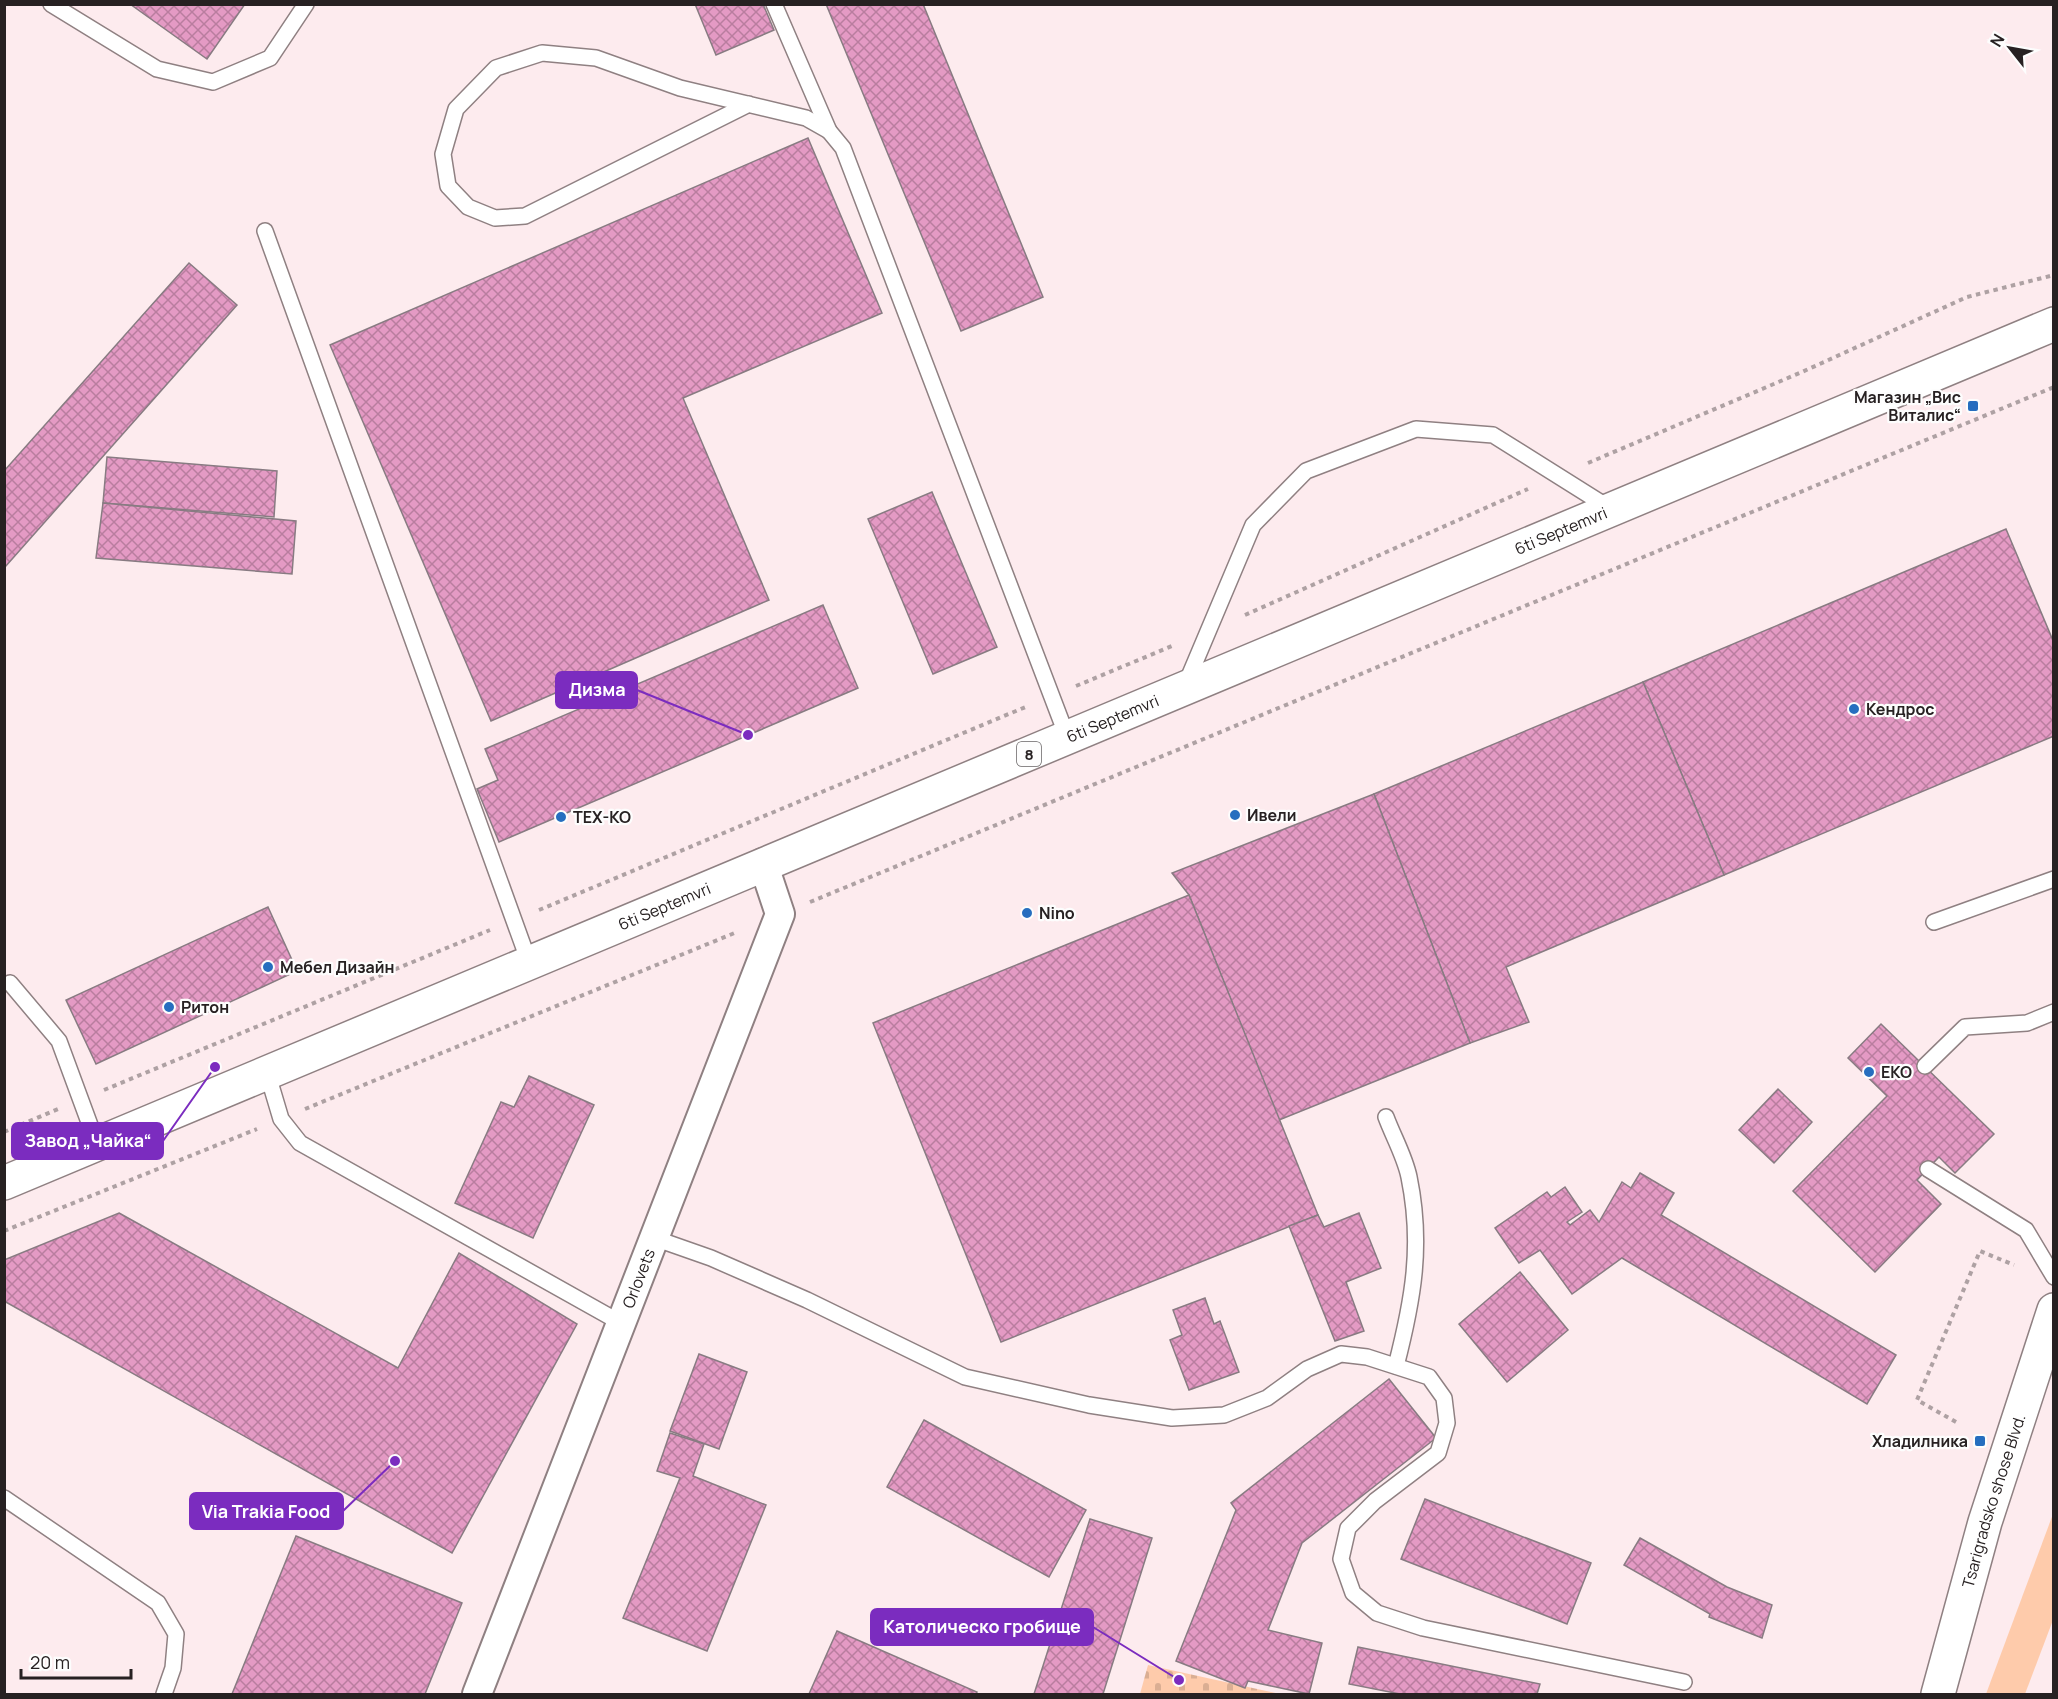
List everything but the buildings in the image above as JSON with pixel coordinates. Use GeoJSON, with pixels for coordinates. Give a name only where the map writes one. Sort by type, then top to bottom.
{"type":"FeatureCollection","features":[{"type":"Feature","properties":{"kind":"main road","name":"6ti Septemvri"},"geometry":{"type":"LineString","coordinates":[[4,1183],[763,863],[1068,739],[2054,324]]}},
{"type":"Feature","properties":{"kind":"main road","name":"Tsarigradsko shose Blvd."},"geometry":{"type":"LineString","coordinates":[[1938,1695],[1985,1522],[2054,1310]]}},
{"type":"Feature","properties":{"kind":"street"},"geometry":{"type":"LineString","coordinates":[[763,863],[780,914]]}},
{"type":"Feature","properties":{"kind":"street","name":"Orlovets"},"geometry":{"type":"LineString","coordinates":[[477,1695],[780,914]]}},
{"type":"Feature","properties":{"kind":"lane"},"geometry":{"type":"LineString","coordinates":[[51,4],[157,69],[213,82],[270,58],[306,4]]}},
{"type":"Feature","properties":{"kind":"lane"},"geometry":{"type":"LineString","coordinates":[[774,4],[829,131],[843,148],[1068,739]]}},
{"type":"Feature","properties":{"kind":"lane"},"geometry":{"type":"LineString","coordinates":[[749,104],[525,216],[495,218],[468,207],[448,186],[443,154],[456,110],[496,68],[542,53],[596,58],[680,88],[749,104],[806,118],[829,131]]}},
{"type":"Feature","properties":{"kind":"lane"},"geometry":{"type":"LineString","coordinates":[[265,231],[529,962]]}},
{"type":"Feature","properties":{"kind":"lane"},"geometry":{"type":"LineString","coordinates":[[1182,691],[1253,525],[1306,471],[1416,429],[1493,435],[1611,509]]}},
{"type":"Feature","properties":{"kind":"lane"},"geometry":{"type":"LineString","coordinates":[[1934,922],[2054,879]]}},
{"type":"Feature","properties":{"kind":"lane"},"geometry":{"type":"LineString","coordinates":[[10,983],[59,1041],[96,1144]]}},
{"type":"Feature","properties":{"kind":"lane"},"geometry":{"type":"LineString","coordinates":[[1925,1066],[1965,1027],[2027,1023],[2054,1012]]}},
{"type":"Feature","properties":{"kind":"lane"},"geometry":{"type":"LineString","coordinates":[[267,1072],[281,1119],[300,1143],[621,1323]]}},
{"type":"Feature","properties":{"kind":"lane"},"geometry":{"type":"LineString","coordinates":[[1386,1117],[1408,1176],[1417,1261],[1408,1318],[1396,1366]]}},
{"type":"Feature","properties":{"kind":"lane"},"geometry":{"type":"LineString","coordinates":[[1928,1169],[2026,1230],[2054,1277]]}},
{"type":"Feature","properties":{"kind":"lane"},"geometry":{"type":"LineString","coordinates":[[654,1238],[711,1258],[807,1300],[965,1377],[1089,1405],[1172,1418],[1224,1415],[1267,1398],[1307,1369],[1341,1354],[1367,1357],[1429,1377],[1444,1398],[1447,1423],[1438,1453],[1375,1501],[1348,1528],[1341,1559],[1353,1593],[1377,1612],[1423,1628],[1684,1682]]}},
{"type":"Feature","properties":{"kind":"lane"},"geometry":{"type":"LineString","coordinates":[[4,1498],[158,1603],[176,1634],[173,1668],[164,1695]]}},
{"type":"Feature","properties":{"kind":"path"},"geometry":{"type":"LineString","coordinates":[[4,1232],[2054,387]]}},
{"type":"Feature","properties":{"kind":"path"},"geometry":{"type":"LineString","coordinates":[[1956,1422],[1917,1400],[1980,1251],[2014,1265]]}},
{"type":"Feature","properties":{"kind":"green space"},"geometry":{"type":"Polygon","coordinates":[[[2053,1514],[2053,1620],[2025,1694],[1986,1694],[2053,1514]]]}},
{"type":"Feature","properties":{"kind":"green space"},"geometry":{"type":"Polygon","coordinates":[[[1148,1665],[1280,1694],[1140,1694],[1148,1665]]]}},
{"type":"Feature","properties":{"kind":"place","name":"Магазин „Вис Виталис“"},"geometry":{"type":"Point","coordinates":[1973,406]}},
{"type":"Feature","properties":{"kind":"place","name":"Кендрос"},"geometry":{"type":"Point","coordinates":[1854,709]}},
{"type":"Feature","properties":{"kind":"place","name":"Дизма"},"geometry":{"type":"Point","coordinates":[748,735]}},
{"type":"Feature","properties":{"kind":"place","name":"Ивели"},"geometry":{"type":"Point","coordinates":[1235,815]}},
{"type":"Feature","properties":{"kind":"place","name":"ТЕХ-КО"},"geometry":{"type":"Point","coordinates":[561,817]}},
{"type":"Feature","properties":{"kind":"place","name":"Nino"},"geometry":{"type":"Point","coordinates":[1027,913]}},
{"type":"Feature","properties":{"kind":"place","name":"Мебел Дизайн"},"geometry":{"type":"Point","coordinates":[268,967]}},
{"type":"Feature","properties":{"kind":"place","name":"Ритон"},"geometry":{"type":"Point","coordinates":[169,1007]}},
{"type":"Feature","properties":{"kind":"place","name":"Завод „Чайка“"},"geometry":{"type":"Point","coordinates":[215,1067]}},
{"type":"Feature","properties":{"kind":"place","name":"EKO"},"geometry":{"type":"Point","coordinates":[1869,1072]}},
{"type":"Feature","properties":{"kind":"place","name":"Хладилника"},"geometry":{"type":"Point","coordinates":[1980,1441]}},
{"type":"Feature","properties":{"kind":"place","name":"Via Trakia Food"},"geometry":{"type":"Point","coordinates":[395,1461]}},
{"type":"Feature","properties":{"kind":"place","name":"Католическо гробище"},"geometry":{"type":"Point","coordinates":[1179,1680]}}]}
